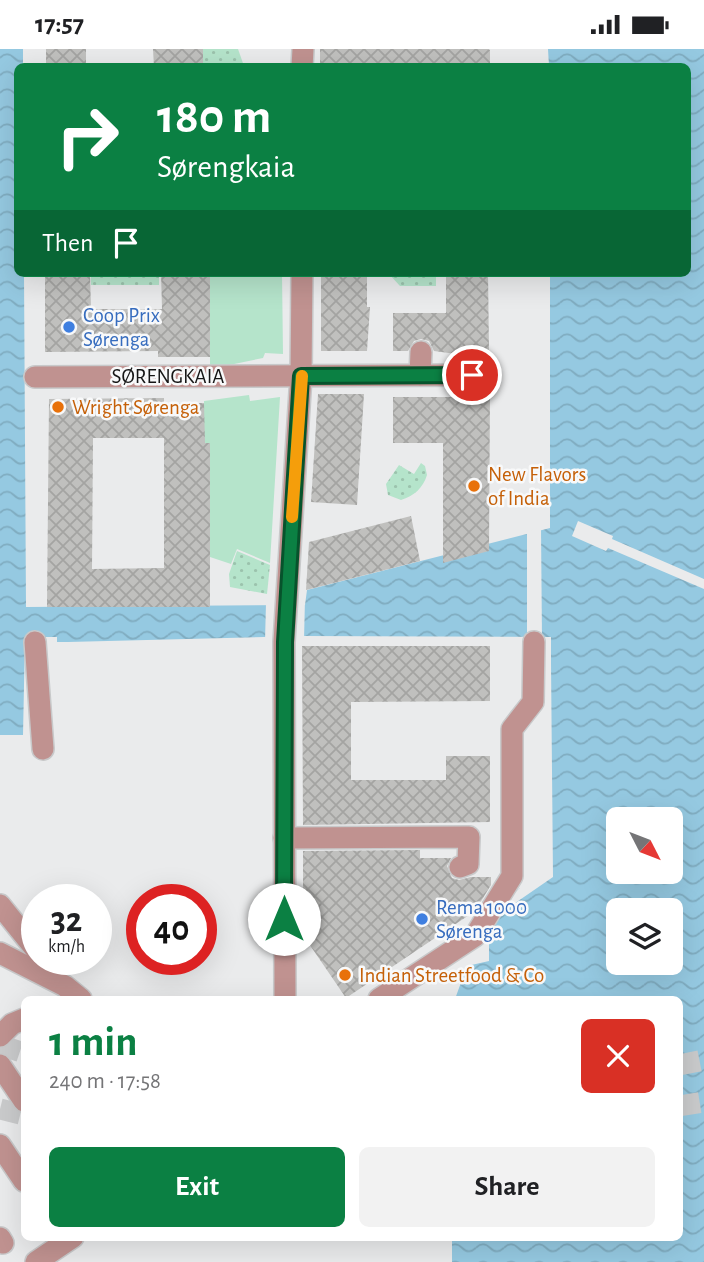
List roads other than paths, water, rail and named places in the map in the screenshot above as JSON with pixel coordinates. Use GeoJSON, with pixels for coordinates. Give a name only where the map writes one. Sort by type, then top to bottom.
{"type":"FeatureCollection","features":[{"type":"Feature","properties":{"kind":"street"},"geometry":{"type":"LineString","coordinates":[[285,996],[286,599],[301,376],[302,277]]}},
{"type":"Feature","properties":{"kind":"street"},"geometry":{"type":"LineString","coordinates":[[420,375],[421,352]]}},
{"type":"Feature","properties":{"kind":"street","name":"SØRENGKAIA"},"geometry":{"type":"LineString","coordinates":[[35,376],[472,375]]}},
{"type":"Feature","properties":{"kind":"street"},"geometry":{"type":"LineString","coordinates":[[35,642],[43,748]]}},
{"type":"Feature","properties":{"kind":"street"},"geometry":{"type":"LineString","coordinates":[[384,996],[475,936],[512,876],[512,729],[533,702],[534,642]]}},
{"type":"Feature","properties":{"kind":"street"},"geometry":{"type":"LineString","coordinates":[[284,838],[469,837],[468,865],[460,867]]}},
{"type":"Feature","properties":{"kind":"street"},"geometry":{"type":"LineString","coordinates":[[0,905],[21,931]]}},
{"type":"Feature","properties":{"kind":"street"},"geometry":{"type":"LineString","coordinates":[[0,953],[73,993]]}},
{"type":"Feature","properties":{"kind":"street"},"geometry":{"type":"LineString","coordinates":[[57,975],[73,993]]}},
{"type":"Feature","properties":{"kind":"street"},"geometry":{"type":"LineString","coordinates":[[0,1036],[12,1024],[21,1020]]}},
{"type":"Feature","properties":{"kind":"street"},"geometry":{"type":"LineString","coordinates":[[0,1065],[21,1096]]}},
{"type":"Feature","properties":{"kind":"street"},"geometry":{"type":"LineString","coordinates":[[0,1145],[21,1176]]}},
{"type":"Feature","properties":{"kind":"street"},"geometry":{"type":"LineString","coordinates":[[36,1262],[67,1241]]}},
{"type":"Feature","properties":{"kind":"water"},"geometry":{"type":"Polygon","coordinates":[[[0,49],[23,49],[23,63],[14,63],[14,277],[24,277],[26,607],[305,605],[307,590],[550,528],[550,277],[691,277],[691,63],[549,63],[548,49],[704,49],[704,1262],[452,1262],[452,1241],[683,1241],[683,996],[456,996],[467,966],[489,961],[489,925],[494,910],[520,888],[519,732],[541,710],[543,663],[551,663],[551,637],[304,636],[57,642],[57,637],[25,637],[23,735],[0,735],[0,49]]]}},
{"type":"Feature","properties":{"kind":"tunnel"},"geometry":{"type":"LineString","coordinates":[[0,1045],[21,1052]]}},
{"type":"Feature","properties":{"kind":"tunnel"},"geometry":{"type":"LineString","coordinates":[[683,1064],[704,1060]]}},
{"type":"Feature","properties":{"kind":"tunnel"},"geometry":{"type":"LineString","coordinates":[[683,1105],[704,1102]]}},
{"type":"Feature","properties":{"kind":"tunnel"},"geometry":{"type":"LineString","coordinates":[[0,1109],[21,1114]]}},
{"type":"Feature","properties":{"kind":"place","name":"Coop Prix Sørenga"},"geometry":{"type":"Point","coordinates":[69,327]}},
{"type":"Feature","properties":{"kind":"place","name":"Wright Sørenga"},"geometry":{"type":"Point","coordinates":[58,407]}},
{"type":"Feature","properties":{"kind":"place","name":"New Flavors of India"},"geometry":{"type":"Point","coordinates":[474,486]}},
{"type":"Feature","properties":{"kind":"place","name":"Rema 1000 Sørenga"},"geometry":{"type":"Point","coordinates":[422,919]}},
{"type":"Feature","properties":{"kind":"place","name":"Indian Streetfood & Co"},"geometry":{"type":"Point","coordinates":[345,975]}}]}
